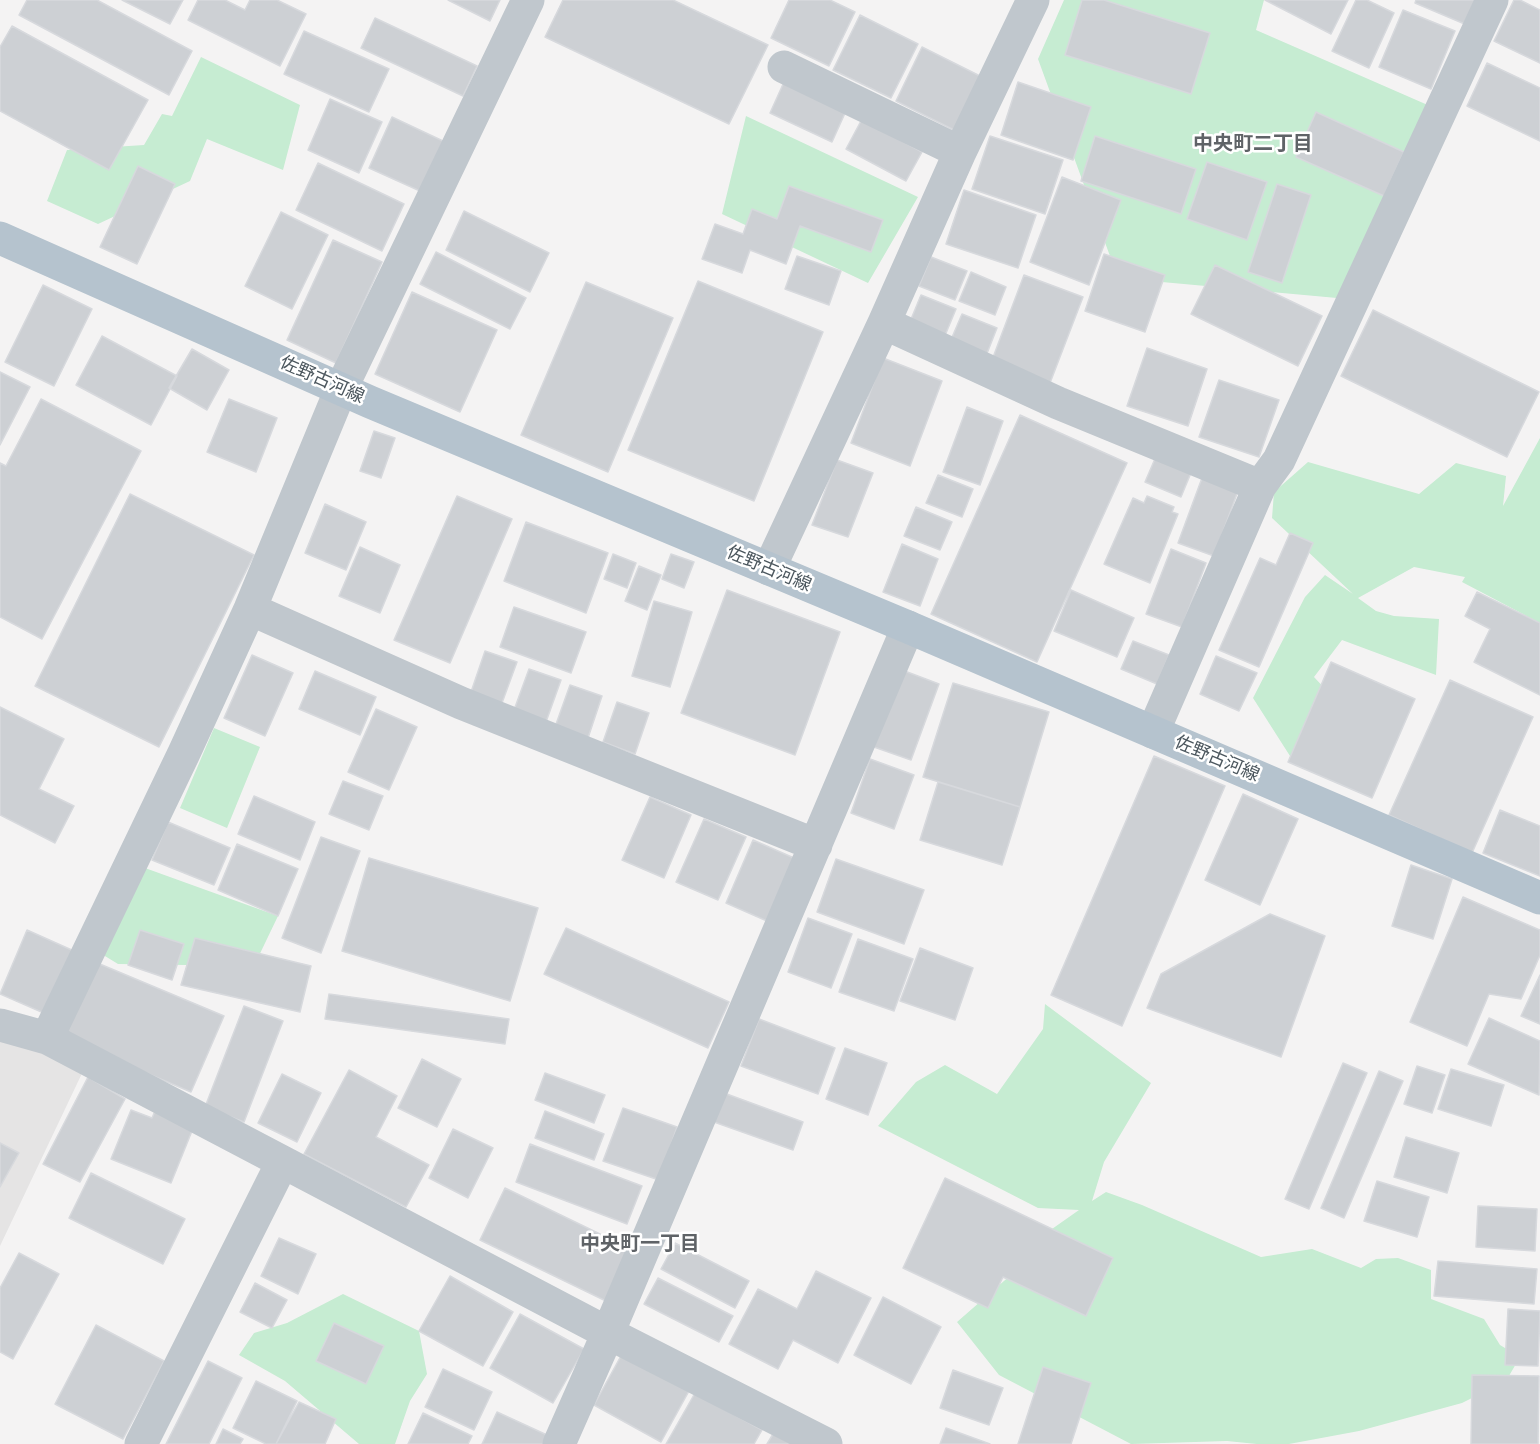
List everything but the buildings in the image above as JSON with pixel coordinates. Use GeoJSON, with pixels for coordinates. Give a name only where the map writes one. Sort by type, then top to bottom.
{"type":"FeatureCollection","features":[{"type":"Feature","properties":{"kind":"main road","name":"佐野古河線"},"geometry":{"type":"LineString","coordinates":[[0,238],[341,389],[908,627],[1540,898]]}},
{"type":"Feature","properties":{"kind":"street"},"geometry":{"type":"LineString","coordinates":[[47,1038],[184,753],[250,609],[341,389],[528,0]]}},
{"type":"Feature","properties":{"kind":"street"},"geometry":{"type":"LineString","coordinates":[[769,569],[884,323],[960,153],[1033,0]]}},
{"type":"Feature","properties":{"kind":"street"},"geometry":{"type":"LineString","coordinates":[[1153,732],[1260,486],[1279,460],[1492,0]]}},
{"type":"Feature","properties":{"kind":"street"},"geometry":{"type":"LineString","coordinates":[[784,67],[960,153]]}},
{"type":"Feature","properties":{"kind":"street"},"geometry":{"type":"LineString","coordinates":[[884,323],[1058,403],[1260,486]]}},
{"type":"Feature","properties":{"kind":"street"},"geometry":{"type":"LineString","coordinates":[[250,609],[461,703],[816,845]]}},
{"type":"Feature","properties":{"kind":"street"},"geometry":{"type":"LineString","coordinates":[[559,1444],[908,627]]}},
{"type":"Feature","properties":{"kind":"street"},"geometry":{"type":"LineString","coordinates":[[0,1025],[47,1038],[608,1333],[826,1444]]}},
{"type":"Feature","properties":{"kind":"street"},"geometry":{"type":"LineString","coordinates":[[141,1444],[282,1162]]}},
{"type":"Feature","properties":{"kind":"shaded area"},"geometry":{"type":"Polygon","coordinates":[[[0,1032],[85,1067],[0,1246],[0,1032]]]}},
{"type":"Feature","properties":{"kind":"green space"},"geometry":{"type":"Polygon","coordinates":[[[1064,0],[1264,0],[1256,30],[1430,106],[1337,298],[1118,278],[1038,59],[1064,0]]]}},
{"type":"Feature","properties":{"kind":"green space"},"geometry":{"type":"Polygon","coordinates":[[[201,57],[300,105],[283,170],[207,139],[190,181],[98,224],[47,201],[67,150],[144,145],[162,114],[172,116],[201,57]]]}},
{"type":"Feature","properties":{"kind":"green space"},"geometry":{"type":"Polygon","coordinates":[[[746,116],[918,197],[868,283],[722,214],[746,116]]]}},
{"type":"Feature","properties":{"kind":"green space"},"geometry":{"type":"Polygon","coordinates":[[[1540,438],[1540,623],[1462,582],[1465,577],[1414,567],[1358,598],[1376,611],[1394,616],[1439,619],[1436,675],[1342,640],[1314,677],[1342,707],[1326,737],[1290,756],[1253,698],[1305,597],[1325,575],[1353,594],[1272,518],[1274,492],[1308,462],[1419,494],[1456,463],[1506,476],[1503,506],[1540,438]]]}},
{"type":"Feature","properties":{"kind":"green space"},"geometry":{"type":"Polygon","coordinates":[[[214,728],[260,747],[227,828],[180,808],[214,728]]]}},
{"type":"Feature","properties":{"kind":"green space"},"geometry":{"type":"Polygon","coordinates":[[[145,868],[278,916],[254,966],[118,964],[100,953],[145,868]]]}},
{"type":"Feature","properties":{"kind":"green space"},"geometry":{"type":"Polygon","coordinates":[[[1045,1004],[1151,1083],[1104,1162],[1092,1201],[1106,1192],[1142,1205],[1261,1257],[1312,1249],[1361,1268],[1376,1259],[1398,1258],[1431,1270],[1431,1299],[1484,1319],[1500,1345],[1520,1357],[1506,1381],[1462,1403],[1359,1431],[1289,1444],[1227,1441],[1131,1444],[999,1375],[957,1322],[1020,1267],[1042,1236],[1079,1210],[1038,1208],[878,1126],[916,1082],[945,1065],[997,1094],[1043,1029],[1045,1004]]]}},
{"type":"Feature","properties":{"kind":"green space"},"geometry":{"type":"Polygon","coordinates":[[[343,1294],[419,1331],[427,1374],[410,1401],[395,1444],[359,1444],[285,1381],[239,1355],[254,1333],[287,1323],[343,1294]]]}},
{"type":"Feature","properties":{"kind":"district","name":"中央町二丁目"},"geometry":{"type":"Point","coordinates":[1253,144]}},
{"type":"Feature","properties":{"kind":"district","name":"中央町一丁目"},"geometry":{"type":"Point","coordinates":[640,1244]}}]}
